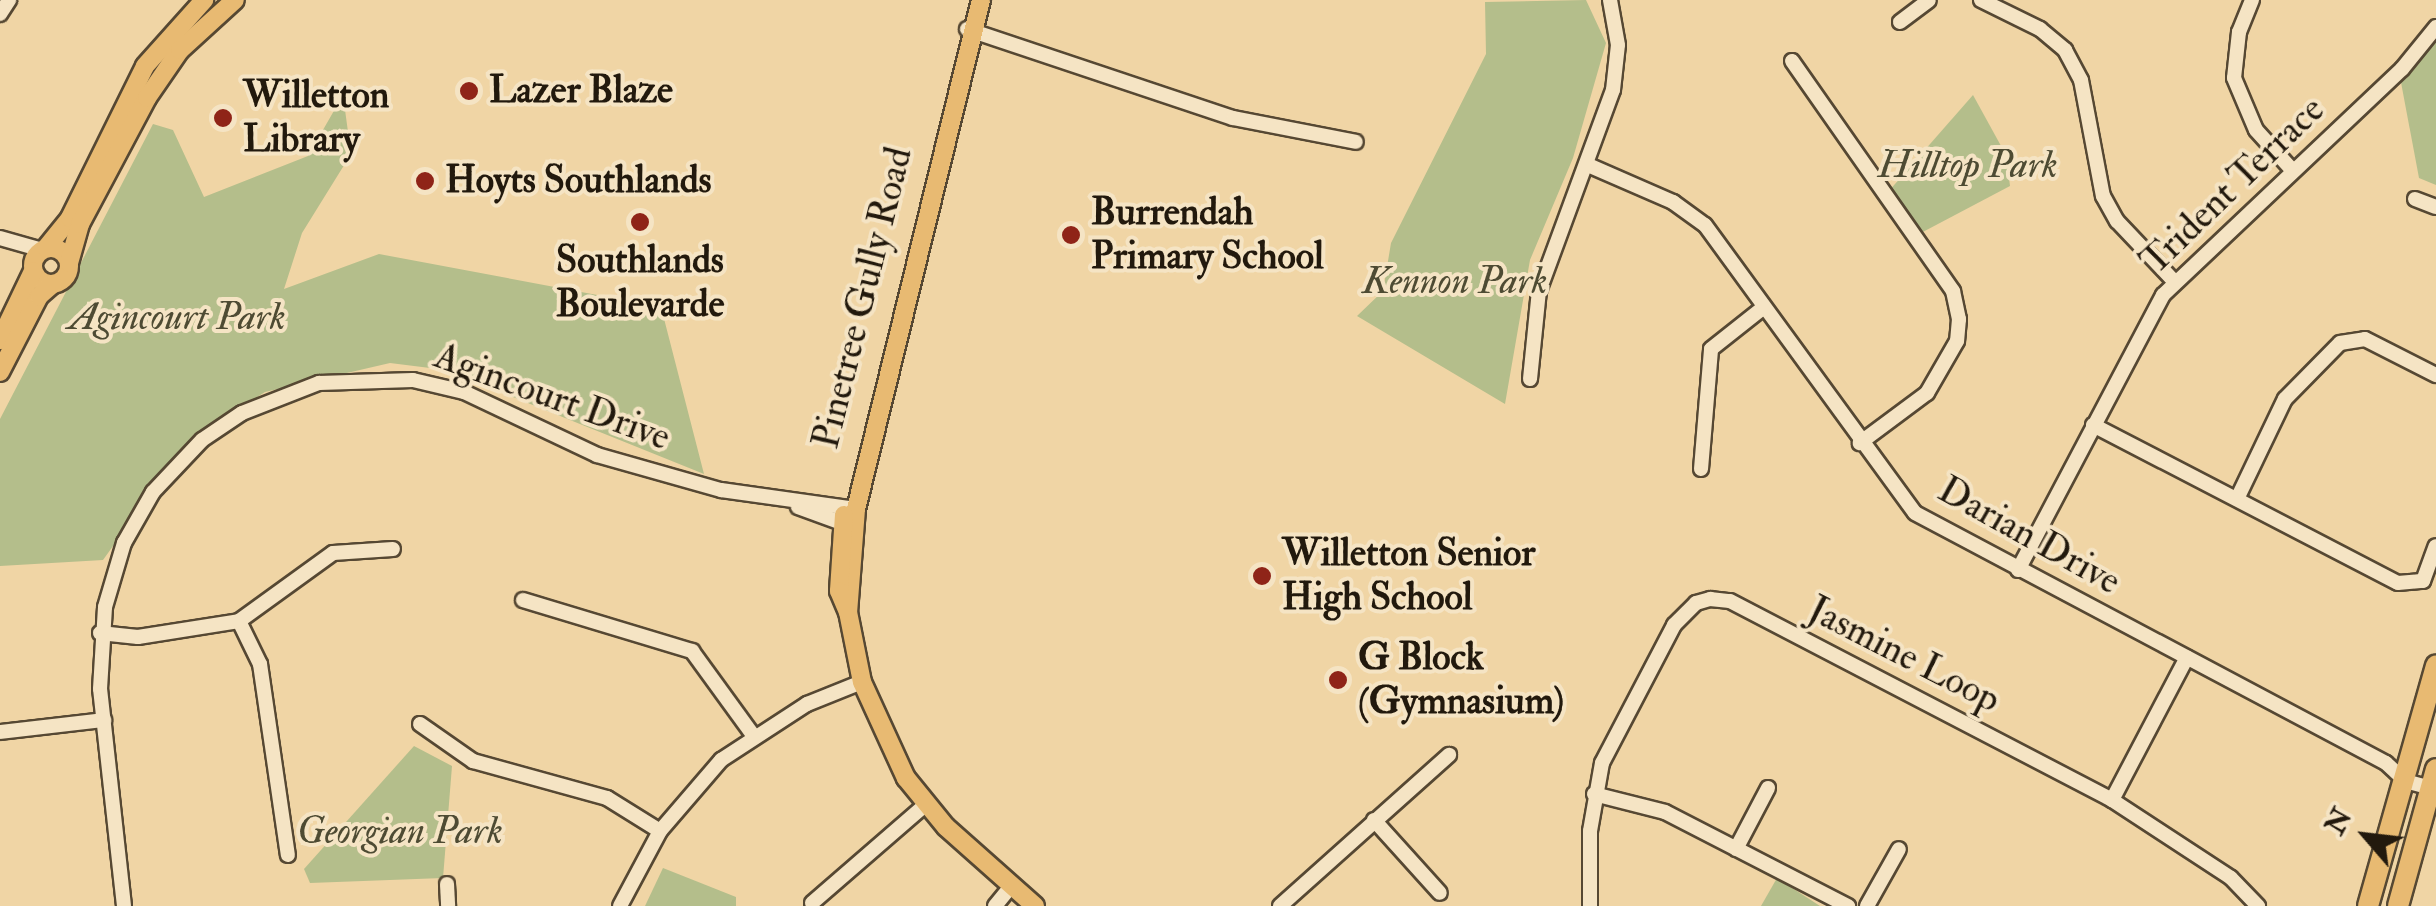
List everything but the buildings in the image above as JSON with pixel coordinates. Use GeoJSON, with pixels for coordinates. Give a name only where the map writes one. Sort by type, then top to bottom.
{"type":"FeatureCollection","features":[{"type":"Feature","properties":{"kind":"highway"},"geometry":{"type":"LineString","coordinates":[[2368,906],[2436,665]]}},
{"type":"Feature","properties":{"kind":"highway"},"geometry":{"type":"LineString","coordinates":[[2398,906],[2434,777]]}},
{"type":"Feature","properties":{"kind":"main road"},"geometry":{"type":"LineString","coordinates":[[0,340],[38,259],[70,218],[145,66],[204,0]]}},
{"type":"Feature","properties":{"kind":"main road"},"geometry":{"type":"LineString","coordinates":[[0,372],[38,296],[66,276],[80,224],[156,86],[186,44],[235,0]]}},
{"type":"Feature","properties":{"kind":"main road","name":"Pinetree Gully Road"},"geometry":{"type":"LineString","coordinates":[[970,0],[849,517],[848,612],[862,682],[888,748],[925,804],[1035,906]]}},
{"type":"Feature","properties":{"kind":"main road","name":"Pinetree Gully Road"},"geometry":{"type":"LineString","coordinates":[[849,517],[970,30],[981,0]]}},
{"type":"Feature","properties":{"kind":"main road"},"geometry":{"type":"LineString","coordinates":[[38,259],[60,250],[69,263]]}},
{"type":"Feature","properties":{"kind":"main road"},"geometry":{"type":"LineString","coordinates":[[38,259],[53,284]]}},
{"type":"Feature","properties":{"kind":"street"},"geometry":{"type":"LineString","coordinates":[[0,14],[10,0]]}},
{"type":"Feature","properties":{"kind":"street"},"geometry":{"type":"LineString","coordinates":[[1530,379],[1539,290],[1588,165],[1616,74],[1618,45],[1610,0]]}},
{"type":"Feature","properties":{"kind":"street"},"geometry":{"type":"LineString","coordinates":[[1900,22],[1928,0]]}},
{"type":"Feature","properties":{"kind":"street"},"geometry":{"type":"LineString","coordinates":[[1981,0],[2040,29],[2065,50],[2081,80],[2103,196],[2117,221],[2174,281]]}},
{"type":"Feature","properties":{"kind":"street"},"geometry":{"type":"LineString","coordinates":[[2252,0],[2239,32],[2234,78],[2256,130],[2292,172]]}},
{"type":"Feature","properties":{"kind":"street","name":"Trident Terrace"},"geometry":{"type":"LineString","coordinates":[[2018,570],[2174,281],[2402,69],[2436,27]]}},
{"type":"Feature","properties":{"kind":"street"},"geometry":{"type":"LineString","coordinates":[[970,30],[1233,118],[1356,142]]}},
{"type":"Feature","properties":{"kind":"street"},"geometry":{"type":"LineString","coordinates":[[1792,61],[1953,292],[1960,319],[1956,340],[1927,392],[1860,443]]}},
{"type":"Feature","properties":{"kind":"street","name":"Darian Drive"},"geometry":{"type":"LineString","coordinates":[[1588,165],[1690,211],[1915,514],[2407,773],[2434,777]]}},
{"type":"Feature","properties":{"kind":"street"},"geometry":{"type":"LineString","coordinates":[[2416,198],[2436,207]]}},
{"type":"Feature","properties":{"kind":"street"},"geometry":{"type":"LineString","coordinates":[[0,238],[38,259]]}},
{"type":"Feature","properties":{"kind":"street"},"geometry":{"type":"LineString","coordinates":[[1701,470],[1711,349],[1763,308]]}},
{"type":"Feature","properties":{"kind":"street"},"geometry":{"type":"LineString","coordinates":[[2237,499],[2285,399],[2340,343],[2364,338],[2436,376]]}},
{"type":"Feature","properties":{"kind":"street","name":"Agincourt Drive"},"geometry":{"type":"LineString","coordinates":[[124,906],[104,720],[100,634],[124,543],[153,492],[202,440],[242,414],[329,382],[382,378],[441,385],[597,454],[849,517]]}},
{"type":"Feature","properties":{"kind":"street"},"geometry":{"type":"LineString","coordinates":[[2093,425],[2398,583],[2423,581],[2436,546]]}},
{"type":"Feature","properties":{"kind":"street"},"geometry":{"type":"LineString","coordinates":[[100,634],[138,637],[240,621],[333,554],[393,549]]}},
{"type":"Feature","properties":{"kind":"street","name":"Jasmine Loop"},"geometry":{"type":"LineString","coordinates":[[1590,906],[1594,794],[1602,763],[1682,612],[1710,599],[1730,602],[2112,800],[2231,878],[2258,906]]}},
{"type":"Feature","properties":{"kind":"street"},"geometry":{"type":"LineString","coordinates":[[523,600],[552,614],[692,652],[753,735]]}},
{"type":"Feature","properties":{"kind":"street"},"geometry":{"type":"LineString","coordinates":[[240,621],[260,664],[288,855]]}},
{"type":"Feature","properties":{"kind":"street"},"geometry":{"type":"LineString","coordinates":[[2112,800],[2186,657]]}},
{"type":"Feature","properties":{"kind":"street"},"geometry":{"type":"LineString","coordinates":[[620,906],[660,831],[721,760],[753,735],[862,682]]}},
{"type":"Feature","properties":{"kind":"street"},"geometry":{"type":"LineString","coordinates":[[0,732],[104,720]]}},
{"type":"Feature","properties":{"kind":"street"},"geometry":{"type":"LineString","coordinates":[[420,724],[473,761],[607,798],[660,831]]}},
{"type":"Feature","properties":{"kind":"street"},"geometry":{"type":"LineString","coordinates":[[1280,906],[1450,755]]}},
{"type":"Feature","properties":{"kind":"street"},"geometry":{"type":"LineString","coordinates":[[1736,849],[1768,788]]}},
{"type":"Feature","properties":{"kind":"street"},"geometry":{"type":"LineString","coordinates":[[1594,794],[1665,812],[1848,906]]}},
{"type":"Feature","properties":{"kind":"street"},"geometry":{"type":"LineString","coordinates":[[812,903],[925,804]]}},
{"type":"Feature","properties":{"kind":"street"},"geometry":{"type":"LineString","coordinates":[[1374,820],[1440,893]]}},
{"type":"Feature","properties":{"kind":"street"},"geometry":{"type":"LineString","coordinates":[[1867,906],[1899,849]]}},
{"type":"Feature","properties":{"kind":"street"},"geometry":{"type":"LineString","coordinates":[[447,884],[448,906]]}},
{"type":"Feature","properties":{"kind":"street"},"geometry":{"type":"LineString","coordinates":[[996,906],[1012,886]]}},
{"type":"Feature","properties":{"kind":"green space","name":"Kennon Park"},"geometry":{"type":"Polygon","coordinates":[[[1586,0],[1606,43],[1573,158],[1530,260],[1505,404],[1357,316],[1383,291],[1391,243],[1486,54],[1485,2],[1586,0]]]}},
{"type":"Feature","properties":{"kind":"green space"},"geometry":{"type":"Polygon","coordinates":[[[2436,28],[2436,185],[2419,178],[2400,77],[2436,28]]]}},
{"type":"Feature","properties":{"kind":"green space","name":"Agincourt Park"},"geometry":{"type":"Polygon","coordinates":[[[343,95],[351,154],[302,233],[284,289],[379,254],[661,307],[704,474],[446,370],[390,363],[265,392],[190,439],[103,560],[0,566],[0,419],[153,124],[173,130],[204,197],[308,156],[343,95]]]}},
{"type":"Feature","properties":{"kind":"green space","name":"Hilltop Park"},"geometry":{"type":"Polygon","coordinates":[[[1973,95],[2006,155],[2010,186],[1919,234],[1888,192],[1973,95]]]}},
{"type":"Feature","properties":{"kind":"green space","name":"Georgian Park"},"geometry":{"type":"Polygon","coordinates":[[[414,746],[452,766],[443,878],[310,883],[304,869],[414,746]]]}},
{"type":"Feature","properties":{"kind":"green space"},"geometry":{"type":"Polygon","coordinates":[[[663,868],[736,897],[736,906],[645,906],[663,868]]]}},
{"type":"Feature","properties":{"kind":"green space"},"geometry":{"type":"Polygon","coordinates":[[[1777,878],[1820,906],[1761,906],[1777,878]]]}},
{"type":"Feature","properties":{"kind":"place","name":"Lazer Blaze"},"geometry":{"type":"Point","coordinates":[469,91]}},
{"type":"Feature","properties":{"kind":"place","name":"Willetton Library"},"geometry":{"type":"Point","coordinates":[223,118]}},
{"type":"Feature","properties":{"kind":"place","name":"Hoyts Southlands"},"geometry":{"type":"Point","coordinates":[425,181]}},
{"type":"Feature","properties":{"kind":"place","name":"Southlands Boulevarde"},"geometry":{"type":"Point","coordinates":[640,222]}},
{"type":"Feature","properties":{"kind":"place","name":"Burrendah Primary School"},"geometry":{"type":"Point","coordinates":[1071,235]}},
{"type":"Feature","properties":{"kind":"place","name":"Willetton Senior High School"},"geometry":{"type":"Point","coordinates":[1262,576]}},
{"type":"Feature","properties":{"kind":"place","name":"G Block (Gymnasium)"},"geometry":{"type":"Point","coordinates":[1338,680]}}]}
